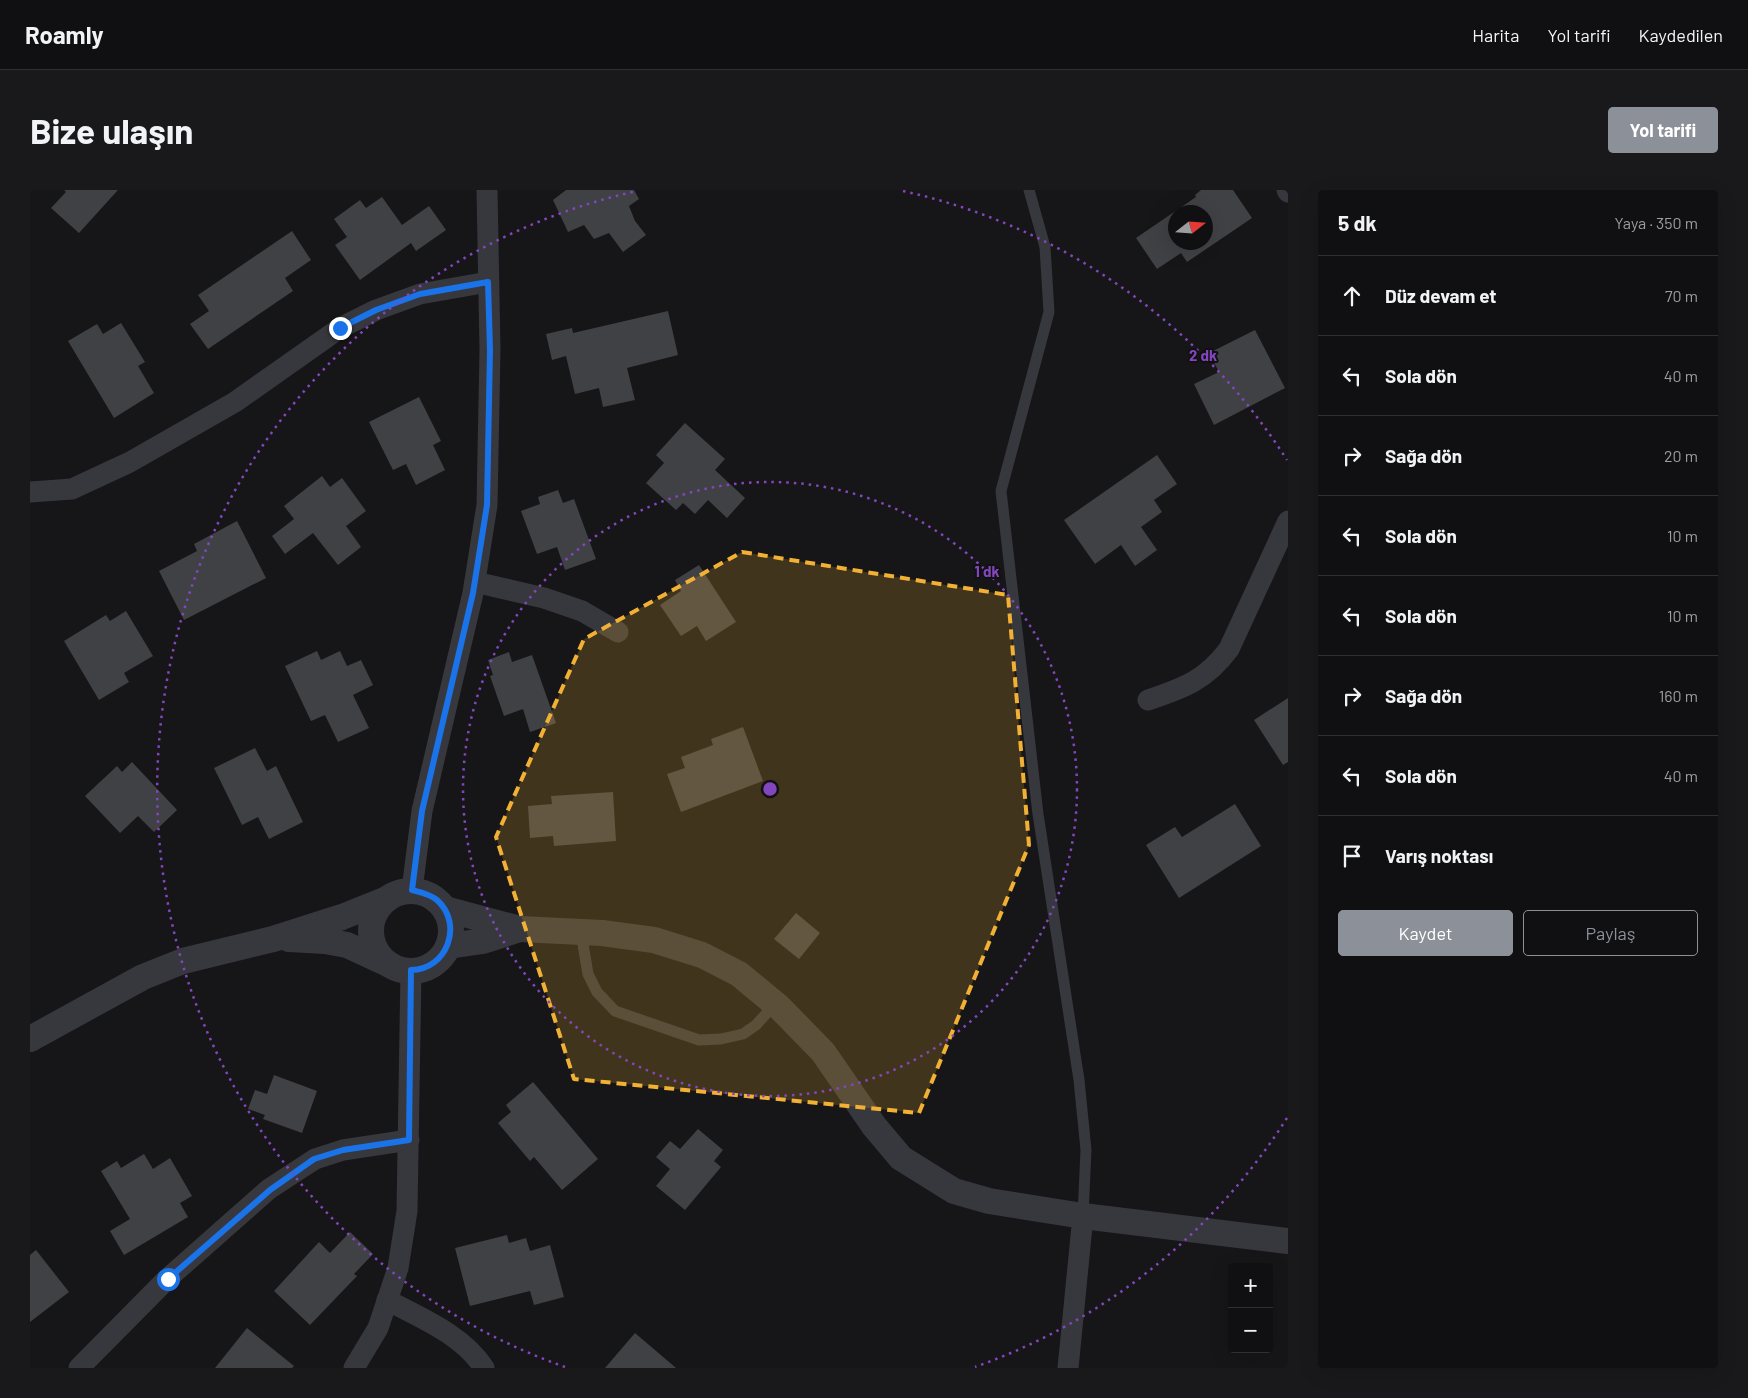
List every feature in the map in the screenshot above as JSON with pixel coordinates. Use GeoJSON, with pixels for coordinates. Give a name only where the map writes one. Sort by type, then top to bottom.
{"type":"FeatureCollection","features":[{"type":"Feature","properties":{"kind":"street"},"geometry":{"type":"LineString","coordinates":[[412,890],[422,811],[475,582],[487,505],[490,350],[487,190]]}},
{"type":"Feature","properties":{"kind":"street"},"geometry":{"type":"LineString","coordinates":[[30,492],[72,489],[130,462],[235,402],[340,328],[376,310],[420,294],[488,282]]}},
{"type":"Feature","properties":{"kind":"street"},"geometry":{"type":"LineString","coordinates":[[1148,700],[1181,689],[1198,680],[1216,666],[1230,649],[1288,521]]}},
{"type":"Feature","properties":{"kind":"street"},"geometry":{"type":"LineString","coordinates":[[475,582],[544,598],[582,611],[618,632]]}},
{"type":"Feature","properties":{"kind":"street"},"geometry":{"type":"LineString","coordinates":[[30,1039],[143,977],[175,964],[224,949],[273,938],[342,917],[398,892],[412,890],[436,899],[445,909],[450,921],[451,934],[448,946],[441,958],[430,966],[402,968],[347,945],[325,941],[273,938]]}},
{"type":"Feature","properties":{"kind":"street"},"geometry":{"type":"LineString","coordinates":[[386,898],[372,920],[371,934],[374,947],[382,958],[402,968]]}},
{"type":"Feature","properties":{"kind":"street"},"geometry":{"type":"LineString","coordinates":[[445,909],[520,929],[581,932],[654,940],[702,955],[739,974],[775,1004],[823,1052],[874,1126],[901,1158],[922,1173],[954,1191],[989,1200],[1083,1216],[1288,1241]]}},
{"type":"Feature","properties":{"kind":"street"},"geometry":{"type":"LineString","coordinates":[[448,946],[484,941],[520,929]]}},
{"type":"Feature","properties":{"kind":"street"},"geometry":{"type":"LineString","coordinates":[[354,1368],[378,1328],[398,1268],[407,1211],[409,1140],[402,968]]}},
{"type":"Feature","properties":{"kind":"street"},"geometry":{"type":"LineString","coordinates":[[79,1368],[168,1279],[270,1190],[314,1159],[343,1150],[409,1140]]}},
{"type":"Feature","properties":{"kind":"street"},"geometry":{"type":"LineString","coordinates":[[1068,1368],[1083,1216]]}},
{"type":"Feature","properties":{"kind":"street"},"geometry":{"type":"LineString","coordinates":[[387,1300],[445,1332],[475,1353],[484,1368]]}},
{"type":"Feature","properties":{"kind":"lane"},"geometry":{"type":"LineString","coordinates":[[1029,190],[1045,246],[1049,312],[1001,491],[1038,814],[1079,1080],[1086,1150],[1083,1216]]}},
{"type":"Feature","properties":{"kind":"lane"},"geometry":{"type":"LineString","coordinates":[[581,932],[588,974],[597,992],[615,1010],[699,1040],[721,1039],[743,1034],[750,1030],[775,1004]]}},
{"type":"Feature","properties":{"kind":"highlighted area"},"geometry":{"type":"Polygon","coordinates":[[[742,552],[1008,595],[1029,845],[919,1113],[574,1079],[496,837],[584,639],[742,552]]]}},
{"type":"Feature","properties":{"kind":"building"},"geometry":{"type":"Polygon","coordinates":[[[64,190],[118,190],[79,233],[51,208],[66,192],[64,190]]]}},
{"type":"Feature","properties":{"kind":"building"},"geometry":{"type":"Polygon","coordinates":[[[566,190],[634,190],[639,199],[629,206],[635,221],[646,235],[623,252],[609,233],[594,239],[584,225],[568,232],[553,200],[566,190]]]}},
{"type":"Feature","properties":{"kind":"building"},"geometry":{"type":"Polygon","coordinates":[[[1201,190],[1233,190],[1252,218],[1213,244],[1213,205],[1184,205],[1196,197],[1195,195],[1201,190]]]}},
{"type":"Feature","properties":{"kind":"building"},"geometry":{"type":"Polygon","coordinates":[[[382,197],[402,225],[429,206],[446,230],[416,251],[411,243],[360,280],[335,245],[347,237],[334,219],[360,200],[366,208],[382,197]]]}},
{"type":"Feature","properties":{"kind":"building"},"geometry":{"type":"Polygon","coordinates":[[[1168,216],[1168,250],[1205,250],[1187,262],[1181,253],[1157,269],[1136,238],[1168,216]]]}},
{"type":"Feature","properties":{"kind":"building"},"geometry":{"type":"Polygon","coordinates":[[[292,231],[311,260],[285,278],[293,291],[208,349],[190,324],[209,311],[198,295],[292,231]]]}},
{"type":"Feature","properties":{"kind":"building"},"geometry":{"type":"Polygon","coordinates":[[[668,311],[678,355],[627,368],[635,400],[603,407],[599,388],[575,394],[566,356],[552,360],[546,334],[572,328],[573,333],[668,311]]]}},
{"type":"Feature","properties":{"kind":"building"},"geometry":{"type":"Polygon","coordinates":[[[121,323],[145,362],[138,366],[154,393],[114,418],[68,341],[97,324],[103,334],[121,323]]]}},
{"type":"Feature","properties":{"kind":"building"},"geometry":{"type":"Polygon","coordinates":[[[1255,330],[1285,388],[1214,425],[1194,384],[1219,372],[1209,353],[1255,330]]]}},
{"type":"Feature","properties":{"kind":"building"},"geometry":{"type":"Polygon","coordinates":[[[419,397],[441,441],[433,445],[445,470],[416,485],[406,464],[393,470],[369,422],[419,397]]]}},
{"type":"Feature","properties":{"kind":"building"},"geometry":{"type":"Polygon","coordinates":[[[685,423],[725,459],[715,470],[745,498],[727,518],[708,500],[695,514],[683,503],[676,510],[646,483],[664,463],[656,455],[685,423]]]}},
{"type":"Feature","properties":{"kind":"building"},"geometry":{"type":"Polygon","coordinates":[[[1157,455],[1177,484],[1154,500],[1162,512],[1141,527],[1157,550],[1135,566],[1121,545],[1095,564],[1064,520],[1157,455]]]}},
{"type":"Feature","properties":{"kind":"building"},"geometry":{"type":"Polygon","coordinates":[[[322,476],[330,487],[342,478],[366,511],[346,526],[361,547],[338,565],[313,533],[285,554],[272,536],[294,519],[284,506],[322,476]]]}},
{"type":"Feature","properties":{"kind":"building"},"geometry":{"type":"Polygon","coordinates":[[[558,490],[563,503],[574,499],[596,559],[565,570],[557,547],[537,554],[521,511],[540,504],[538,497],[558,490]]]}},
{"type":"Feature","properties":{"kind":"building"},"geometry":{"type":"Polygon","coordinates":[[[237,521],[266,578],[184,620],[159,571],[197,551],[194,544],[237,521]]]}},
{"type":"Feature","properties":{"kind":"building"},"geometry":{"type":"Polygon","coordinates":[[[699,565],[736,622],[706,641],[697,626],[681,636],[660,605],[681,591],[675,580],[699,565]]]}},
{"type":"Feature","properties":{"kind":"building"},"geometry":{"type":"Polygon","coordinates":[[[126,611],[153,656],[124,673],[129,682],[99,700],[64,641],[106,615],[110,621],[126,611]]]}},
{"type":"Feature","properties":{"kind":"building"},"geometry":{"type":"Polygon","coordinates":[[[317,651],[321,660],[340,651],[347,666],[361,660],[373,685],[353,695],[369,728],[338,742],[325,715],[311,721],[285,666],[317,651]]]}},
{"type":"Feature","properties":{"kind":"building"},"geometry":{"type":"Polygon","coordinates":[[[509,652],[512,662],[532,655],[556,723],[530,732],[523,709],[504,716],[490,676],[493,675],[488,660],[509,652]]]}},
{"type":"Feature","properties":{"kind":"building"},"geometry":{"type":"Polygon","coordinates":[[[1288,698],[1288,762],[1283,765],[1254,720],[1288,698]]]}},
{"type":"Feature","properties":{"kind":"building"},"geometry":{"type":"Polygon","coordinates":[[[743,727],[763,781],[681,812],[667,774],[685,768],[681,757],[713,745],[711,739],[743,727]]]}},
{"type":"Feature","properties":{"kind":"building"},"geometry":{"type":"Polygon","coordinates":[[[255,748],[267,771],[276,766],[303,822],[269,839],[258,817],[242,825],[214,768],[255,748]]]}},
{"type":"Feature","properties":{"kind":"building"},"geometry":{"type":"Polygon","coordinates":[[[132,762],[177,810],[154,832],[138,816],[120,833],[85,796],[117,766],[122,772],[132,762]]]}},
{"type":"Feature","properties":{"kind":"building"},"geometry":{"type":"Polygon","coordinates":[[[613,792],[616,841],[554,846],[553,836],[530,838],[528,806],[552,804],[551,796],[613,792]]]}},
{"type":"Feature","properties":{"kind":"building"},"geometry":{"type":"Polygon","coordinates":[[[1235,804],[1261,846],[1179,898],[1146,845],[1175,827],[1182,837],[1235,804]]]}},
{"type":"Feature","properties":{"kind":"building"},"geometry":{"type":"Polygon","coordinates":[[[796,913],[820,933],[799,959],[774,939],[796,913]]]}},
{"type":"Feature","properties":{"kind":"building"},"geometry":{"type":"Polygon","coordinates":[[[274,1075],[317,1091],[302,1133],[263,1119],[265,1115],[248,1109],[255,1090],[267,1094],[274,1075]]]}},
{"type":"Feature","properties":{"kind":"building"},"geometry":{"type":"Polygon","coordinates":[[[533,1082],[598,1159],[562,1190],[534,1157],[530,1161],[498,1123],[511,1112],[506,1105],[533,1082]]]}},
{"type":"Feature","properties":{"kind":"building"},"geometry":{"type":"Polygon","coordinates":[[[698,1129],[723,1150],[714,1161],[721,1167],[685,1210],[656,1186],[670,1169],[656,1157],[670,1141],[680,1149],[698,1129]]]}},
{"type":"Feature","properties":{"kind":"building"},"geometry":{"type":"Polygon","coordinates":[[[144,1154],[153,1169],[170,1158],[192,1196],[180,1203],[188,1217],[124,1255],[110,1231],[130,1219],[101,1171],[117,1161],[121,1168],[144,1154]]]}},
{"type":"Feature","properties":{"kind":"building"},"geometry":{"type":"Polygon","coordinates":[[[350,1232],[373,1254],[354,1274],[357,1276],[310,1325],[274,1291],[319,1242],[330,1253],[350,1232]]]}},
{"type":"Feature","properties":{"kind":"building"},"geometry":{"type":"Polygon","coordinates":[[[507,1235],[509,1243],[526,1238],[530,1251],[550,1245],[564,1297],[534,1305],[530,1291],[470,1306],[455,1248],[507,1235]]]}},
{"type":"Feature","properties":{"kind":"building"},"geometry":{"type":"Polygon","coordinates":[[[36,1250],[69,1292],[30,1322],[30,1255],[36,1250]]]}},
{"type":"Feature","properties":{"kind":"building"},"geometry":{"type":"Polygon","coordinates":[[[247,1328],[294,1366],[292,1368],[215,1368],[247,1328]]]}},
{"type":"Feature","properties":{"kind":"building"},"geometry":{"type":"Polygon","coordinates":[[[635,1333],[676,1368],[605,1368],[635,1333]]]}},
{"type":"Feature","properties":{"kind":"route"},"geometry":{"type":"LineString","coordinates":[[168,1279],[270,1190],[314,1159],[343,1150],[409,1140],[411,970],[430,966],[441,958],[448,946],[451,934],[450,921],[445,909],[436,899],[412,890],[422,811],[473,593],[487,505],[490,350],[488,282],[420,294],[376,310],[340,328]]}}]}
